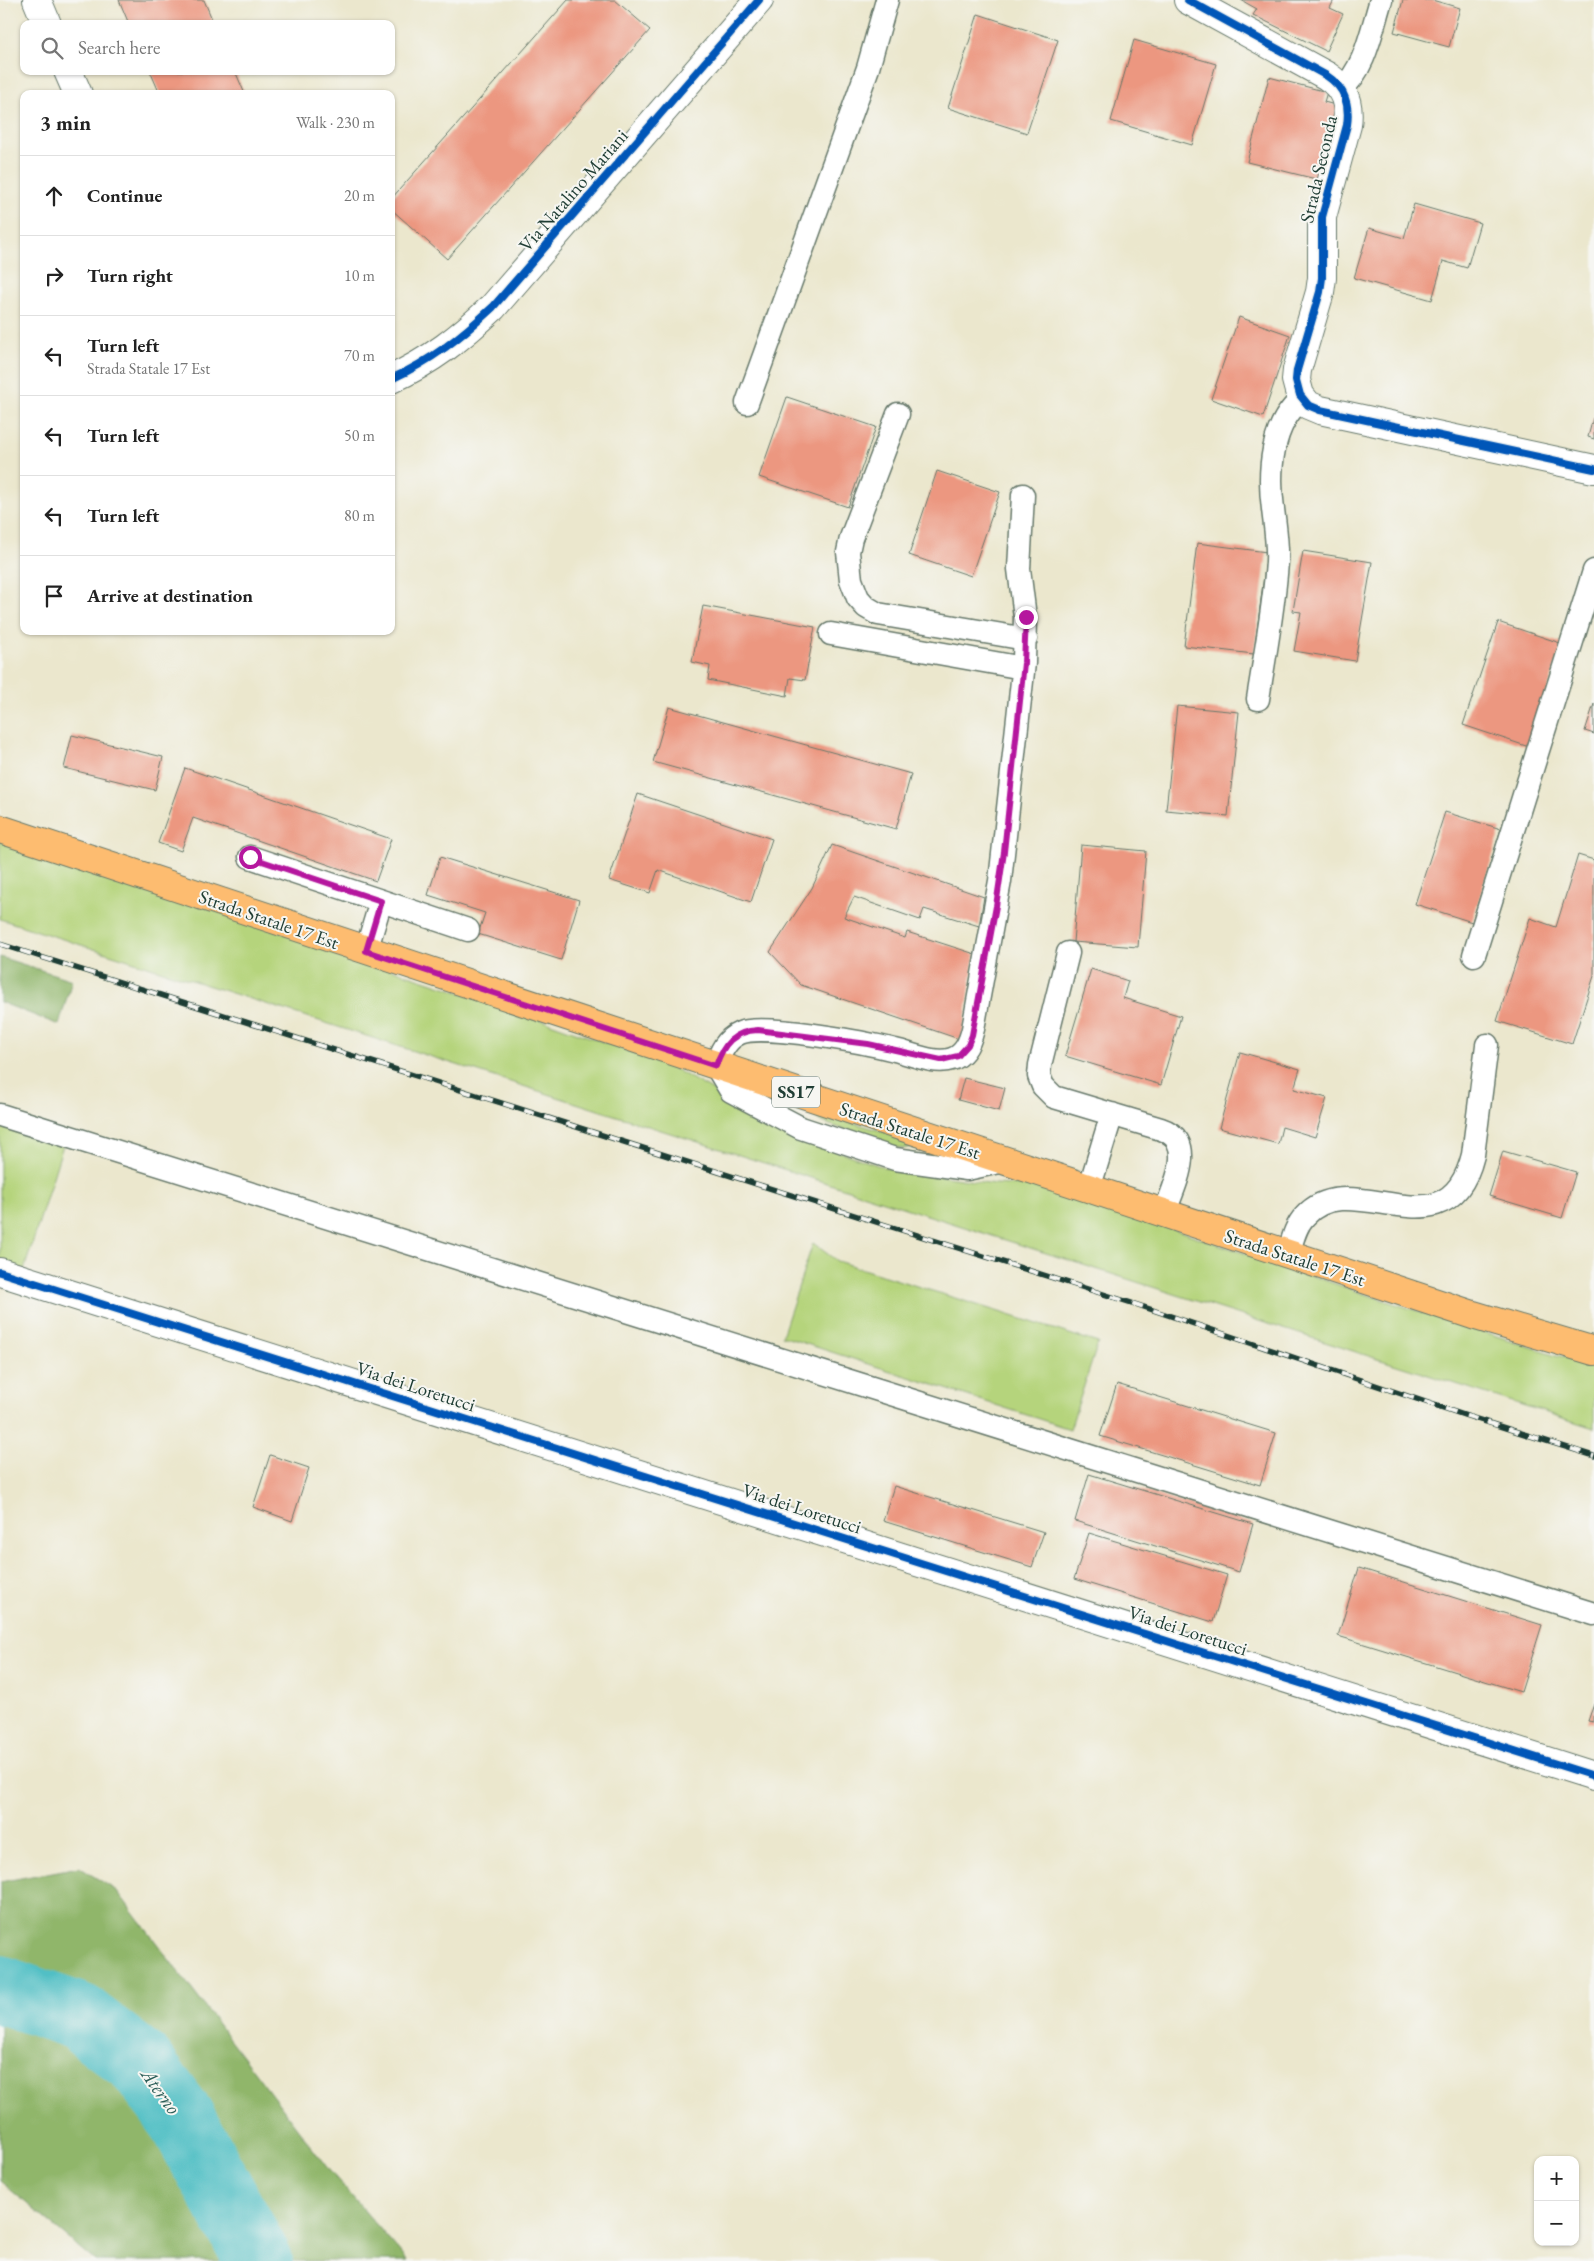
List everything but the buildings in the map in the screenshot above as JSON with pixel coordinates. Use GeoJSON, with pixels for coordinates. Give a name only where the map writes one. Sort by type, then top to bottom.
{"type":"FeatureCollection","features":[{"type":"Feature","properties":{"kind":"main road","name":"Strada Statale 17 Est"},"geometry":{"type":"LineString","coordinates":[[0,828],[366,951],[1473,1316],[1594,1351]]}},
{"type":"Feature","properties":{"kind":"street"},"geometry":{"type":"LineString","coordinates":[[37,0],[45,20]]}},
{"type":"Feature","properties":{"kind":"street","name":"Via Natalino Mariani"},"geometry":{"type":"LineString","coordinates":[[395,377],[428,360],[450,345],[493,307],[759,0]]}},
{"type":"Feature","properties":{"kind":"street"},"geometry":{"type":"LineString","coordinates":[[1188,0],[1326,76],[1341,89]]}},
{"type":"Feature","properties":{"kind":"street"},"geometry":{"type":"LineString","coordinates":[[70,75],[76,90]]}},
{"type":"Feature","properties":{"kind":"street","name":"Strada Seconda"},"geometry":{"type":"LineString","coordinates":[[1302,399],[1297,385],[1297,370],[1320,292],[1322,278],[1322,217],[1348,120],[1348,104],[1341,89]]}},
{"type":"Feature","properties":{"kind":"street"},"geometry":{"type":"LineString","coordinates":[[1302,399],[1308,406],[1320,410],[1594,469]]}},
{"type":"Feature","properties":{"kind":"street","name":"Via dei Loretucci"},"geometry":{"type":"LineString","coordinates":[[0,1272],[1594,1776]]}},
{"type":"Feature","properties":{"kind":"lane"},"geometry":{"type":"LineString","coordinates":[[747,403],[868,68],[887,0]]}},
{"type":"Feature","properties":{"kind":"lane"},"geometry":{"type":"LineString","coordinates":[[1341,89],[1350,82],[1358,69],[1381,0]]}},
{"type":"Feature","properties":{"kind":"lane"},"geometry":{"type":"LineString","coordinates":[[1258,699],[1277,565],[1277,542],[1271,488],[1272,462],[1278,435],[1285,417],[1302,399]]}},
{"type":"Feature","properties":{"kind":"lane"},"geometry":{"type":"LineString","coordinates":[[898,414],[850,538],[849,567],[858,598],[866,607],[878,614],[1026,639]]}},
{"type":"Feature","properties":{"kind":"lane"},"geometry":{"type":"LineString","coordinates":[[716,1066],[722,1050],[730,1040],[742,1032],[758,1030],[868,1044],[941,1060],[952,1059],[966,1049],[973,1030],[997,898],[1026,639],[1026,617],[1019,568],[1023,495]]}},
{"type":"Feature","properties":{"kind":"lane"},"geometry":{"type":"LineString","coordinates":[[1474,956],[1594,570]]}},
{"type":"Feature","properties":{"kind":"lane"},"geometry":{"type":"LineString","coordinates":[[832,634],[1023,668]]}},
{"type":"Feature","properties":{"kind":"lane"},"geometry":{"type":"LineString","coordinates":[[250,857],[468,930]]}},
{"type":"Feature","properties":{"kind":"lane"},"geometry":{"type":"LineString","coordinates":[[366,951],[381,901]]}},
{"type":"Feature","properties":{"kind":"lane"},"geometry":{"type":"LineString","coordinates":[[1068,953],[1041,1059],[1039,1076],[1043,1086],[1054,1097],[1166,1130],[1178,1140],[1181,1149],[1181,1162],[1164,1214]]}},
{"type":"Feature","properties":{"kind":"lane"},"geometry":{"type":"LineString","coordinates":[[1288,1255],[1296,1230],[1303,1218],[1314,1208],[1326,1202],[1347,1199],[1424,1206],[1439,1203],[1456,1191],[1468,1171],[1473,1155],[1487,1045]]}},
{"type":"Feature","properties":{"kind":"lane"},"geometry":{"type":"LineString","coordinates":[[1089,1189],[1112,1114]]}},
{"type":"Feature","properties":{"kind":"lane"},"geometry":{"type":"LineString","coordinates":[[0,1115],[1594,1614]]}},
{"type":"Feature","properties":{"kind":"green space"},"geometry":{"type":"Polygon","coordinates":[[[0,838],[522,1013],[668,1065],[747,1110],[817,1144],[886,1168],[995,1184],[1049,1187],[1380,1299],[1556,1355],[1594,1365],[1594,1428],[0,919],[0,838]]]}},
{"type":"Feature","properties":{"kind":"green space"},"geometry":{"type":"Polygon","coordinates":[[[0,957],[72,980],[59,1025],[0,1002],[0,957]]]}},
{"type":"Feature","properties":{"kind":"green space"},"geometry":{"type":"Polygon","coordinates":[[[798,1106],[918,1142],[913,1147],[902,1149],[822,1122],[798,1106]]]}},
{"type":"Feature","properties":{"kind":"green space"},"geometry":{"type":"Polygon","coordinates":[[[0,1122],[64,1142],[24,1270],[0,1262],[0,1122]]]}},
{"type":"Feature","properties":{"kind":"green space"},"geometry":{"type":"Polygon","coordinates":[[[813,1243],[837,1261],[1098,1343],[1070,1429],[782,1336],[813,1243]]]}},
{"type":"Feature","properties":{"kind":"green space"},"geometry":{"type":"Polygon","coordinates":[[[79,1867],[117,1891],[329,2170],[408,2261],[95,2261],[0,2181],[0,1882],[79,1867]]]}},
{"type":"Feature","properties":{"kind":"waterway","name":"Aterno"},"geometry":{"type":"LineString","coordinates":[[0,1989],[80,2017],[141,2064],[181,2118],[259,2261]]}},
{"type":"Feature","properties":{"kind":"railway"},"geometry":{"type":"LineString","coordinates":[[0,944],[1138,1305],[1464,1415],[1594,1456]]}},
{"type":"Feature","properties":{"kind":"cycle path"},"geometry":{"type":"LineString","coordinates":[[395,377],[445,348],[493,307],[759,0]]}},
{"type":"Feature","properties":{"kind":"cycle path"},"geometry":{"type":"LineString","coordinates":[[1188,0],[1327,76],[1342,91],[1347,103],[1347,125],[1322,217],[1322,278],[1320,292],[1297,370],[1296,380],[1300,395],[1308,405],[1320,410],[1594,469]]}},
{"type":"Feature","properties":{"kind":"cycle path"},"geometry":{"type":"LineString","coordinates":[[0,1272],[1594,1776]]}},
{"type":"Feature","properties":{"kind":"route"},"geometry":{"type":"LineString","coordinates":[[250,857],[381,901],[366,951],[716,1066],[726,1044],[736,1035],[750,1030],[775,1031],[868,1044],[934,1060],[952,1059],[966,1049],[972,1035],[996,906],[1004,852],[1024,663],[1026,617]]}}]}
